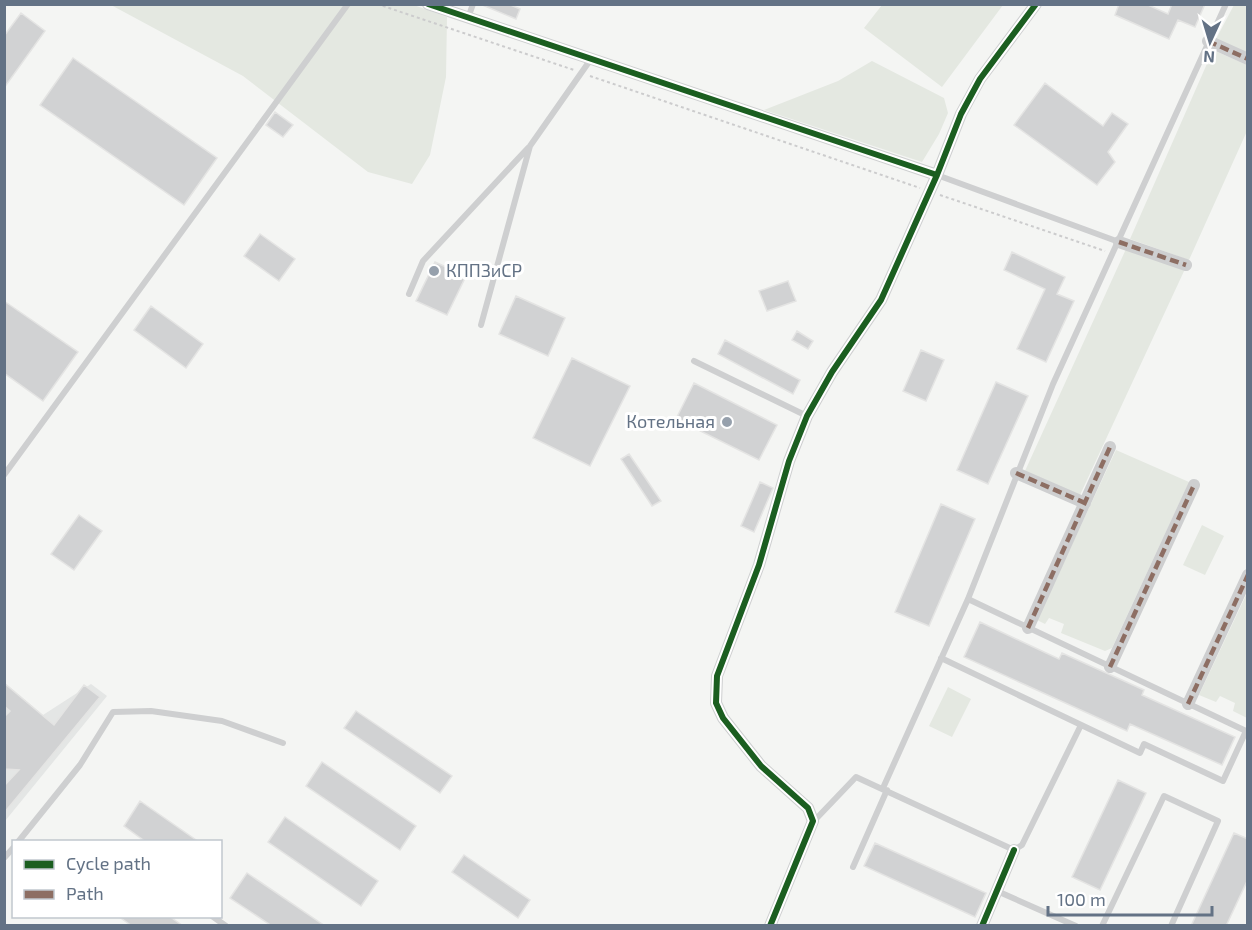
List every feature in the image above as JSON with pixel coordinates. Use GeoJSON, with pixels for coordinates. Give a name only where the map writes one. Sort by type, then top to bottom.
{"type":"FeatureCollection","features":[{"type":"Feature","properties":{"kind":"street"},"geometry":{"type":"LineString","coordinates":[[428,4],[938,176]]}},
{"type":"Feature","properties":{"kind":"street"},"geometry":{"type":"LineString","coordinates":[[770,926],[813,821],[808,808],[761,766],[723,718],[716,703],[717,676],[759,565],[789,461],[807,416],[832,372],[881,300],[938,176],[961,114],[980,79],[1036,4]]}},
{"type":"Feature","properties":{"kind":"street"},"geometry":{"type":"LineString","coordinates":[[1208,41],[1248,59]]}},
{"type":"Feature","properties":{"kind":"street"},"geometry":{"type":"LineString","coordinates":[[1119,242],[1186,265]]}},
{"type":"Feature","properties":{"kind":"street"},"geometry":{"type":"LineString","coordinates":[[1028,627],[1110,447]]}},
{"type":"Feature","properties":{"kind":"street"},"geometry":{"type":"LineString","coordinates":[[1016,473],[1085,503]]}},
{"type":"Feature","properties":{"kind":"street"},"geometry":{"type":"LineString","coordinates":[[1110,667],[1194,485]]}},
{"type":"Feature","properties":{"kind":"street"},"geometry":{"type":"LineString","coordinates":[[1188,704],[1248,575]]}},
{"type":"Feature","properties":{"kind":"street"},"geometry":{"type":"LineString","coordinates":[[982,926],[1014,850]]}},
{"type":"Feature","properties":{"kind":"lane"},"geometry":{"type":"LineString","coordinates":[[4,475],[348,4]]}},
{"type":"Feature","properties":{"kind":"lane"},"geometry":{"type":"LineString","coordinates":[[468,18],[473,4]]}},
{"type":"Feature","properties":{"kind":"lane"},"geometry":{"type":"LineString","coordinates":[[853,867],[968,599],[1016,473],[1058,374],[1226,4]]}},
{"type":"Feature","properties":{"kind":"lane"},"geometry":{"type":"LineString","coordinates":[[409,294],[423,261],[530,146],[591,59]]}},
{"type":"Feature","properties":{"kind":"lane"},"geometry":{"type":"LineString","coordinates":[[481,325],[530,146]]}},
{"type":"Feature","properties":{"kind":"lane"},"geometry":{"type":"LineString","coordinates":[[938,176],[1119,242]]}},
{"type":"Feature","properties":{"kind":"lane"},"geometry":{"type":"LineString","coordinates":[[694,361],[807,416]]}},
{"type":"Feature","properties":{"kind":"lane"},"geometry":{"type":"LineString","coordinates":[[941,658],[1140,753],[1143,744],[1223,781],[1246,731],[968,599]]}},
{"type":"Feature","properties":{"kind":"lane"},"geometry":{"type":"LineString","coordinates":[[20,840],[81,765],[112,712],[151,711],[222,721],[283,743]]}},
{"type":"Feature","properties":{"kind":"lane"},"geometry":{"type":"LineString","coordinates":[[813,821],[856,777],[1014,850],[1022,845],[1081,725]]}},
{"type":"Feature","properties":{"kind":"lane"},"geometry":{"type":"LineString","coordinates":[[1102,926],[1164,796],[1218,821],[1171,926]]}},
{"type":"Feature","properties":{"kind":"lane"},"geometry":{"type":"LineString","coordinates":[[997,891],[1076,926]]}},
{"type":"Feature","properties":{"kind":"path"},"geometry":{"type":"LineString","coordinates":[[377,4],[1107,252]]}},
{"type":"Feature","properties":{"kind":"shaded area"},"geometry":{"type":"Polygon","coordinates":[[[411,4],[447,17],[446,77],[430,155],[412,184],[368,172],[243,76],[111,5],[411,4]]]}},
{"type":"Feature","properties":{"kind":"shaded area"},"geometry":{"type":"Polygon","coordinates":[[[882,5],[1003,5],[942,87],[864,28],[882,5]]]}},
{"type":"Feature","properties":{"kind":"shaded area"},"geometry":{"type":"Polygon","coordinates":[[[1234,5],[1247,5],[1247,53],[1216,39],[1234,5]]]}},
{"type":"Feature","properties":{"kind":"shaded area"},"geometry":{"type":"Polygon","coordinates":[[[1213,50],[1247,65],[1247,131],[1189,260],[1130,239],[1213,50]]]}},
{"type":"Feature","properties":{"kind":"shaded area"},"geometry":{"type":"Polygon","coordinates":[[[872,61],[944,98],[948,113],[939,134],[922,162],[764,110],[838,81],[872,61]]]}},
{"type":"Feature","properties":{"kind":"shaded area"},"geometry":{"type":"Polygon","coordinates":[[[1126,249],[1185,269],[1080,495],[1025,471],[1126,249]]]}},
{"type":"Feature","properties":{"kind":"shaded area"},"geometry":{"type":"Polygon","coordinates":[[[1116,450],[1189,482],[1112,648],[1105,651],[1061,633],[1064,624],[1049,618],[1045,624],[1037,620],[1116,450]]]}},
{"type":"Feature","properties":{"kind":"shaded area"},"geometry":{"type":"Polygon","coordinates":[[[1202,525],[1224,536],[1205,575],[1183,565],[1202,525]]]}},
{"type":"Feature","properties":{"kind":"shaded area"},"geometry":{"type":"Polygon","coordinates":[[[1247,593],[1247,718],[1233,711],[1235,703],[1220,696],[1216,702],[1199,695],[1247,593]]]}},
{"type":"Feature","properties":{"kind":"shaded area"},"geometry":{"type":"Polygon","coordinates":[[[5,683],[43,715],[91,684],[107,696],[5,821],[5,683]]]}},
{"type":"Feature","properties":{"kind":"shaded area"},"geometry":{"type":"Polygon","coordinates":[[[948,687],[971,699],[952,737],[929,726],[948,687]]]}},
{"type":"Feature","properties":{"kind":"building"},"geometry":{"type":"Polygon","coordinates":[[[480,4],[508,4],[520,9],[516,19],[480,4]]]}},
{"type":"Feature","properties":{"kind":"building"},"geometry":{"type":"Polygon","coordinates":[[[1119,4],[1146,4],[1168,14],[1172,4],[1205,4],[1195,27],[1178,20],[1169,39],[1115,15],[1119,4]]]}},
{"type":"Feature","properties":{"kind":"building"},"geometry":{"type":"Polygon","coordinates":[[[21,13],[45,31],[4,88],[4,36],[21,13]]]}},
{"type":"Feature","properties":{"kind":"building"},"geometry":{"type":"Polygon","coordinates":[[[73,58],[217,158],[184,205],[40,105],[73,58]]]}},
{"type":"Feature","properties":{"kind":"building"},"geometry":{"type":"Polygon","coordinates":[[[1045,83],[1103,126],[1112,113],[1128,124],[1108,152],[1115,162],[1097,185],[1014,125],[1045,83]]]}},
{"type":"Feature","properties":{"kind":"building"},"geometry":{"type":"Polygon","coordinates":[[[275,112],[293,125],[283,137],[266,125],[275,112]]]}},
{"type":"Feature","properties":{"kind":"building"},"geometry":{"type":"Polygon","coordinates":[[[260,234],[295,259],[279,281],[244,256],[260,234]]]}},
{"type":"Feature","properties":{"kind":"building"},"geometry":{"type":"Polygon","coordinates":[[[1012,252],[1065,277],[1057,294],[1074,301],[1046,362],[1017,349],[1045,289],[1004,270],[1012,252]]]}},
{"type":"Feature","properties":{"kind":"building"},"geometry":{"type":"Polygon","coordinates":[[[435,262],[466,276],[447,315],[416,301],[435,262]]]}},
{"type":"Feature","properties":{"kind":"building"},"geometry":{"type":"Polygon","coordinates":[[[788,281],[796,301],[767,311],[759,291],[788,281]]]}},
{"type":"Feature","properties":{"kind":"building"},"geometry":{"type":"Polygon","coordinates":[[[516,296],[565,318],[548,356],[499,334],[516,296]]]}},
{"type":"Feature","properties":{"kind":"building"},"geometry":{"type":"Polygon","coordinates":[[[4,301],[78,352],[43,401],[4,373],[4,301]]]}},
{"type":"Feature","properties":{"kind":"building"},"geometry":{"type":"Polygon","coordinates":[[[151,306],[203,344],[186,368],[134,330],[151,306]]]}},
{"type":"Feature","properties":{"kind":"building"},"geometry":{"type":"Polygon","coordinates":[[[797,331],[813,341],[808,349],[792,340],[797,331]]]}},
{"type":"Feature","properties":{"kind":"building"},"geometry":{"type":"Polygon","coordinates":[[[725,340],[800,380],[793,394],[718,354],[725,340]]]}},
{"type":"Feature","properties":{"kind":"building"},"geometry":{"type":"Polygon","coordinates":[[[921,350],[944,360],[926,401],[903,391],[921,350]]]}},
{"type":"Feature","properties":{"kind":"building"},"geometry":{"type":"Polygon","coordinates":[[[572,358],[630,386],[590,466],[533,438],[572,358]]]}},
{"type":"Feature","properties":{"kind":"building"},"geometry":{"type":"Polygon","coordinates":[[[996,382],[1028,396],[988,484],[957,470],[996,382]]]}},
{"type":"Feature","properties":{"kind":"building","name":"Котельная"},"geometry":{"type":"Polygon","coordinates":[[[694,383],[777,425],[759,460],[676,419],[694,383]]]}},
{"type":"Feature","properties":{"kind":"building"},"geometry":{"type":"Polygon","coordinates":[[[629,454],[661,501],[652,506],[621,459],[629,454]]]}},
{"type":"Feature","properties":{"kind":"building"},"geometry":{"type":"Polygon","coordinates":[[[760,482],[773,488],[754,532],[741,526],[760,482]]]}},
{"type":"Feature","properties":{"kind":"building"},"geometry":{"type":"Polygon","coordinates":[[[941,504],[975,519],[929,626],[895,612],[941,504]]]}},
{"type":"Feature","properties":{"kind":"building"},"geometry":{"type":"Polygon","coordinates":[[[79,515],[102,531],[74,570],[51,554],[79,515]]]}},
{"type":"Feature","properties":{"kind":"building"},"geometry":{"type":"Polygon","coordinates":[[[980,622],[1059,659],[1062,653],[1144,690],[1142,695],[1235,737],[1222,765],[1130,724],[1127,731],[964,657],[980,622]]]}},
{"type":"Feature","properties":{"kind":"building"},"geometry":{"type":"Polygon","coordinates":[[[4,683],[54,725],[84,685],[100,697],[4,813],[4,786],[19,770],[4,769],[4,717],[10,711],[4,706],[4,683]]]}},
{"type":"Feature","properties":{"kind":"building"},"geometry":{"type":"Polygon","coordinates":[[[356,711],[452,776],[440,793],[344,728],[356,711]]]}},
{"type":"Feature","properties":{"kind":"building"},"geometry":{"type":"Polygon","coordinates":[[[322,762],[416,826],[400,850],[306,786],[322,762]]]}},
{"type":"Feature","properties":{"kind":"building"},"geometry":{"type":"Polygon","coordinates":[[[1118,780],[1146,793],[1100,890],[1072,877],[1118,780]]]}},
{"type":"Feature","properties":{"kind":"building"},"geometry":{"type":"Polygon","coordinates":[[[140,801],[196,840],[143,840],[124,826],[140,801]]]}},
{"type":"Feature","properties":{"kind":"building"},"geometry":{"type":"Polygon","coordinates":[[[285,817],[378,881],[361,906],[268,842],[285,817]]]}},
{"type":"Feature","properties":{"kind":"building"},"geometry":{"type":"Polygon","coordinates":[[[1234,833],[1248,839],[1248,879],[1226,926],[1191,926],[1234,833]]]}},
{"type":"Feature","properties":{"kind":"building"},"geometry":{"type":"Polygon","coordinates":[[[875,843],[986,893],[975,917],[864,866],[875,843]]]}},
{"type":"Feature","properties":{"kind":"building"},"geometry":{"type":"Polygon","coordinates":[[[464,855],[530,900],[518,918],[452,872],[464,855]]]}},
{"type":"Feature","properties":{"kind":"building"},"geometry":{"type":"Polygon","coordinates":[[[247,873],[325,926],[272,926],[230,898],[247,873]]]}},
{"type":"Feature","properties":{"kind":"building"},"geometry":{"type":"Polygon","coordinates":[[[121,918],[172,918],[183,926],[132,926],[121,918]]]}},
{"type":"Feature","properties":{"kind":"marked path"},"geometry":{"type":"LineString","coordinates":[[1208,41],[1248,59]]}},
{"type":"Feature","properties":{"kind":"marked path"},"geometry":{"type":"LineString","coordinates":[[1119,242],[1186,265]]}},
{"type":"Feature","properties":{"kind":"marked path"},"geometry":{"type":"LineString","coordinates":[[1028,628],[1110,447]]}},
{"type":"Feature","properties":{"kind":"marked path"},"geometry":{"type":"LineString","coordinates":[[1016,473],[1085,503]]}},
{"type":"Feature","properties":{"kind":"marked path"},"geometry":{"type":"LineString","coordinates":[[1110,667],[1194,485]]}},
{"type":"Feature","properties":{"kind":"marked path"},"geometry":{"type":"LineString","coordinates":[[1188,704],[1248,575]]}},
{"type":"Feature","properties":{"kind":"cycle path"},"geometry":{"type":"LineString","coordinates":[[428,4],[937,175]]}},
{"type":"Feature","properties":{"kind":"cycle path"},"geometry":{"type":"LineString","coordinates":[[770,926],[813,821],[808,808],[761,766],[723,718],[716,703],[717,676],[759,565],[789,461],[807,416],[832,372],[881,300],[937,175],[961,114],[980,79],[1036,4]]}},
{"type":"Feature","properties":{"kind":"cycle path"},"geometry":{"type":"LineString","coordinates":[[982,926],[1014,850]]}},
{"type":"Feature","properties":{"kind":"place","name":"КППЗиСР"},"geometry":{"type":"Point","coordinates":[434,271]}},
{"type":"Feature","properties":{"kind":"place","name":"Котельная"},"geometry":{"type":"Point","coordinates":[727,422]}}]}
